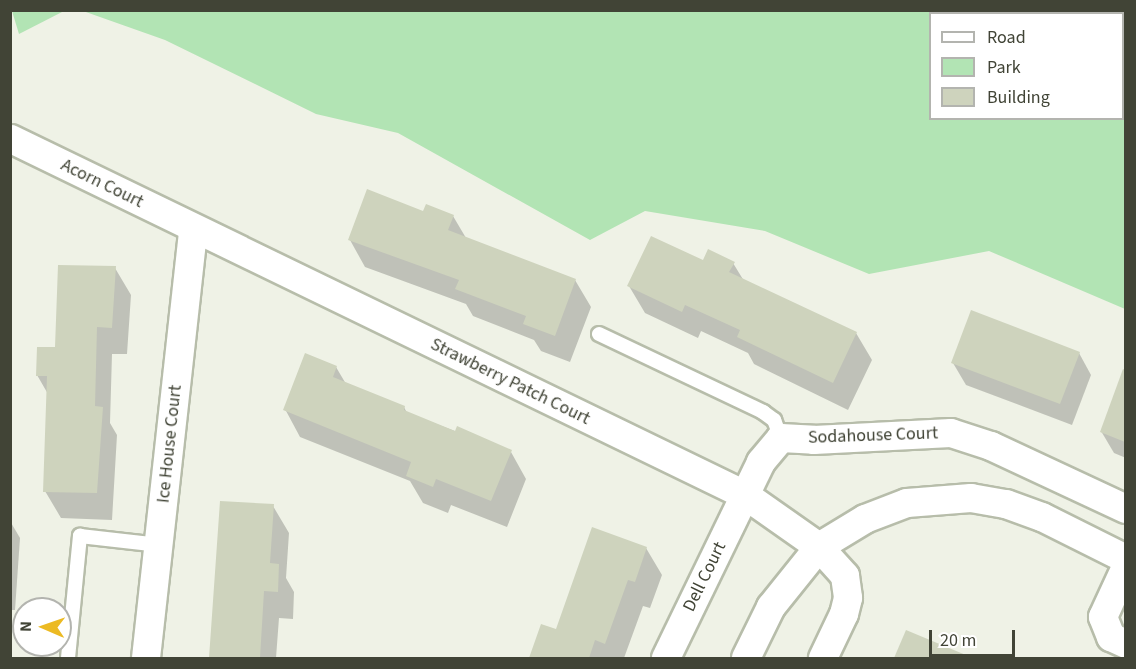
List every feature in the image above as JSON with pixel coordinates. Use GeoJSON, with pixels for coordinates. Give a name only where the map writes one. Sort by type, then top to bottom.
{"type":"FeatureCollection","features":[{"type":"Feature","properties":{"kind":"street","name":"Acorn Court"},"geometry":{"type":"LineString","coordinates":[[11,139],[193,229]]}},
{"type":"Feature","properties":{"kind":"street","name":"Strawberry Patch Court"},"geometry":{"type":"LineString","coordinates":[[193,229],[745,495],[819,547],[845,576],[848,598],[823,658]]}},
{"type":"Feature","properties":{"kind":"street","name":"Ice House Court"},"geometry":{"type":"LineString","coordinates":[[146,658],[193,229]]}},
{"type":"Feature","properties":{"kind":"street","name":"Sodahouse Court"},"geometry":{"type":"LineString","coordinates":[[745,495],[761,462],[781,438],[814,440],[951,433],[991,446],[1125,509]]}},
{"type":"Feature","properties":{"kind":"street","name":"Dell Court"},"geometry":{"type":"LineString","coordinates":[[666,658],[745,495]]}},
{"type":"Feature","properties":{"kind":"street"},"geometry":{"type":"LineString","coordinates":[[746,658],[776,600],[819,547],[865,519],[892,507],[936,498],[972,498],[1006,504],[1042,517],[1125,559]]}},
{"type":"Feature","properties":{"kind":"street"},"geometry":{"type":"LineString","coordinates":[[1125,567],[1103,617],[1111,638],[1125,644]]}},
{"type":"Feature","properties":{"kind":"lane"},"geometry":{"type":"LineString","coordinates":[[599,334],[763,412],[774,420],[781,438]]}},
{"type":"Feature","properties":{"kind":"lane"},"geometry":{"type":"LineString","coordinates":[[68,658],[80,536],[159,545]]}},
{"type":"Feature","properties":{"kind":"green space"},"geometry":{"type":"Polygon","coordinates":[[[12,10],[64,11],[19,34],[12,10]]]}},
{"type":"Feature","properties":{"kind":"green space"},"geometry":{"type":"Polygon","coordinates":[[[83,11],[1125,11],[1125,309],[989,251],[869,274],[765,231],[645,211],[590,240],[398,133],[316,114],[165,40],[83,11]]]}},
{"type":"Feature","properties":{"kind":"building"},"geometry":{"type":"Polygon","coordinates":[[[367,189],[423,211],[426,204],[454,215],[448,230],[576,279],[555,336],[523,324],[526,316],[455,289],[459,280],[348,240],[367,189]]]}},
{"type":"Feature","properties":{"kind":"building"},"geometry":{"type":"Polygon","coordinates":[[[651,236],[703,260],[708,249],[735,262],[729,272],[857,332],[833,383],[737,337],[740,330],[685,305],[682,312],[627,286],[651,236]]]}},
{"type":"Feature","properties":{"kind":"building"},"geometry":{"type":"Polygon","coordinates":[[[58,265],[116,266],[112,328],[97,327],[95,406],[103,407],[97,493],[43,492],[47,376],[36,376],[37,347],[55,347],[58,265]]]}},
{"type":"Feature","properties":{"kind":"building"},"geometry":{"type":"Polygon","coordinates":[[[971,310],[1080,352],[1060,404],[951,363],[971,310]]]}},
{"type":"Feature","properties":{"kind":"building"},"geometry":{"type":"Polygon","coordinates":[[[305,353],[337,366],[333,377],[405,406],[404,410],[455,431],[457,426],[512,450],[491,501],[436,479],[433,487],[406,476],[411,462],[283,410],[305,353]]]}},
{"type":"Feature","properties":{"kind":"building"},"geometry":{"type":"Polygon","coordinates":[[[1123,369],[1125,370],[1125,442],[1100,432],[1123,369]]]}},
{"type":"Feature","properties":{"kind":"building"},"geometry":{"type":"Polygon","coordinates":[[[220,501],[274,504],[270,563],[279,564],[278,592],[264,591],[260,658],[209,658],[220,501]]]}},
{"type":"Feature","properties":{"kind":"building"},"geometry":{"type":"Polygon","coordinates":[[[592,527],[647,547],[635,582],[628,580],[605,644],[595,640],[589,658],[529,658],[541,624],[556,629],[592,527]]]}},
{"type":"Feature","properties":{"kind":"building"},"geometry":{"type":"Polygon","coordinates":[[[906,630],[973,658],[894,658],[906,630]]]}}]}
